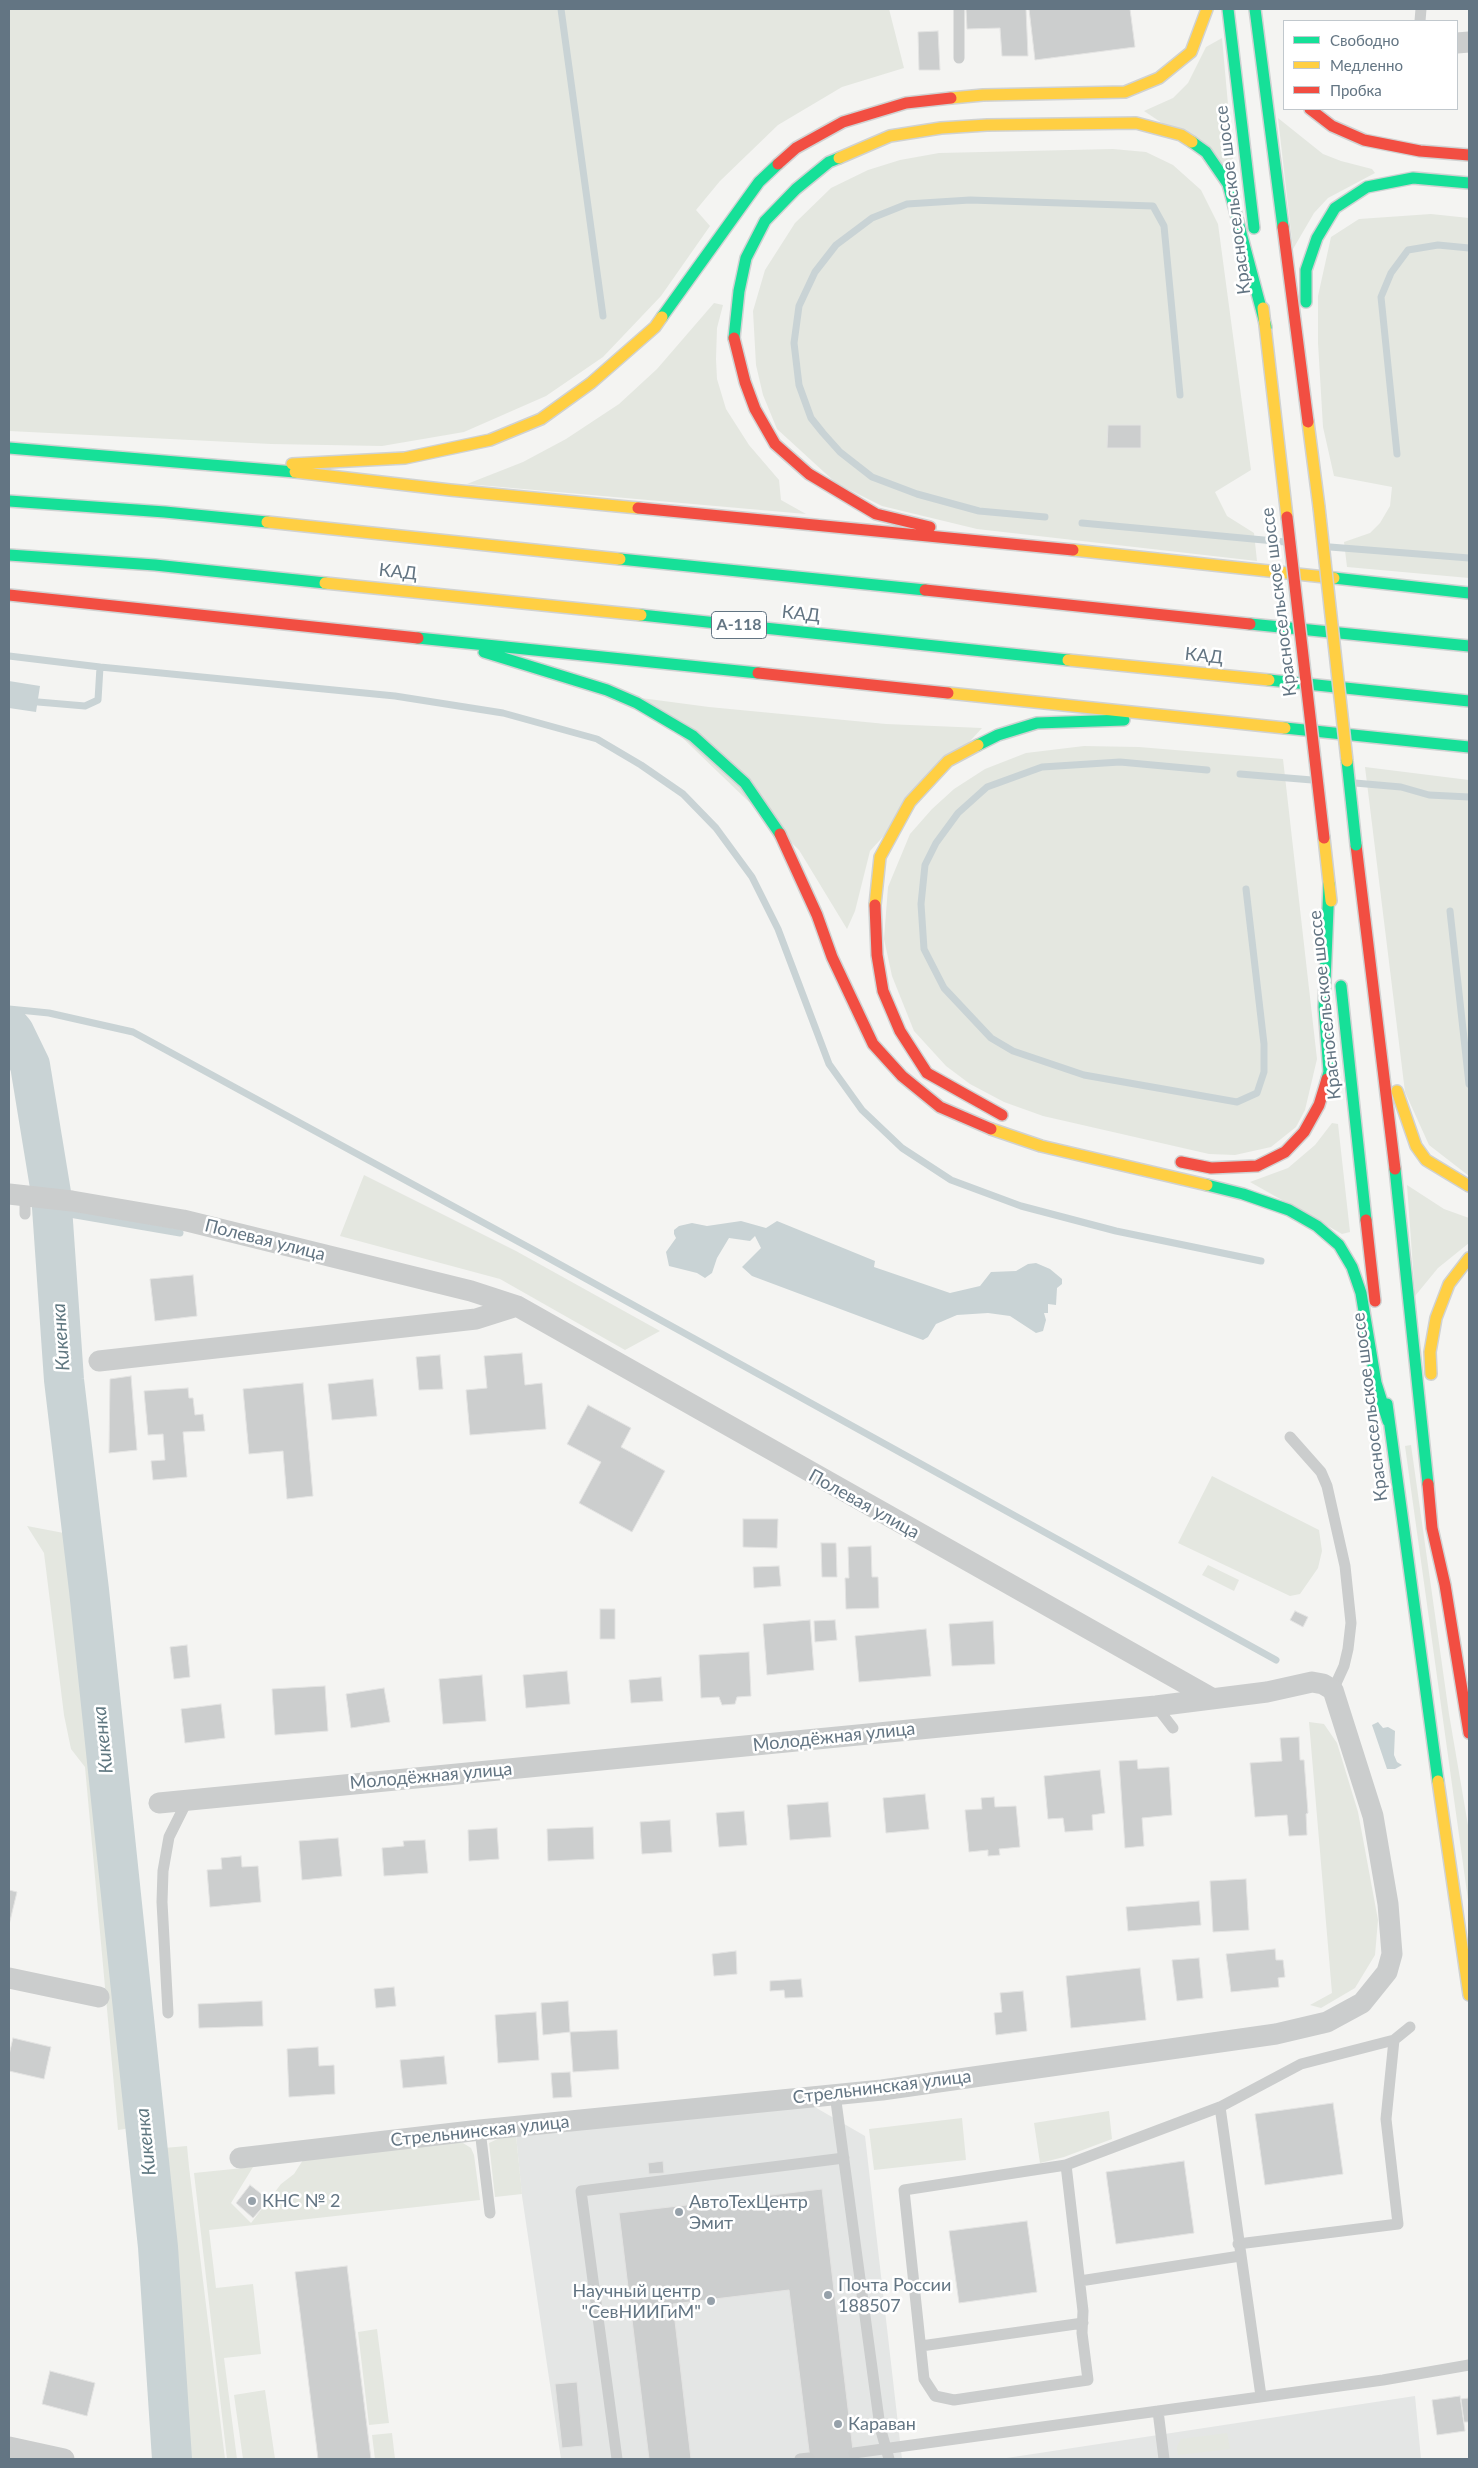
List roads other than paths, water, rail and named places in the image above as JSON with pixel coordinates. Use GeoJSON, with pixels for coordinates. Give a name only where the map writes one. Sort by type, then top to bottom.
{"type":"FeatureCollection","features":[{"type":"Feature","properties":{"kind":"main road"},"geometry":{"type":"LineString","coordinates":[[248,466],[405,458],[490,440],[541,419],[591,383],[655,327],[759,182],[796,148],[843,122],[906,103],[983,95],[1125,92],[1159,78],[1191,52],[1207,9]]}},
{"type":"Feature","properties":{"kind":"main road","name":"Красносельское шоссе"},"geometry":{"type":"LineString","coordinates":[[1228,9],[1339,968],[1388,1421],[1421,1667],[1469,1995]]}},
{"type":"Feature","properties":{"kind":"main road"},"geometry":{"type":"LineString","coordinates":[[1256,9],[1272,46]]}},
{"type":"Feature","properties":{"kind":"main road"},"geometry":{"type":"LineString","coordinates":[[1256,9],[1315,471],[1356,845],[1409,1289],[1432,1528],[1445,1585],[1469,1733]]}},
{"type":"Feature","properties":{"kind":"main road"},"geometry":{"type":"LineString","coordinates":[[1311,110],[1332,126],[1364,140],[1420,151],[1469,156]]}},
{"type":"Feature","properties":{"kind":"main road"},"geometry":{"type":"LineString","coordinates":[[1037,546],[946,531],[876,514],[809,474],[775,444],[755,409],[745,382],[733,334],[746,258],[765,221],[796,189],[829,162],[890,136],[941,128],[987,124],[1136,123],[1181,135],[1206,152],[1228,184],[1266,327]]}},
{"type":"Feature","properties":{"kind":"main road"},"geometry":{"type":"LineString","coordinates":[[1308,414],[1306,270],[1317,238],[1335,208],[1367,187],[1413,178],[1469,183]]}},
{"type":"Feature","properties":{"kind":"main road"},"geometry":{"type":"LineString","coordinates":[[9,448],[248,466],[450,490],[1037,546],[1469,593]]}},
{"type":"Feature","properties":{"kind":"main road","name":"КАД"},"geometry":{"type":"LineString","coordinates":[[9,501],[165,512],[1469,646]]}},
{"type":"Feature","properties":{"kind":"main road","name":"КАД"},"geometry":{"type":"LineString","coordinates":[[9,555],[155,565],[1469,701]]}},
{"type":"Feature","properties":{"kind":"main road"},"geometry":{"type":"LineString","coordinates":[[9,595],[1230,720],[1469,747]]}},
{"type":"Feature","properties":{"kind":"main road"},"geometry":{"type":"LineString","coordinates":[[429,638],[513,660],[607,690],[637,703],[693,736],[745,783],[777,827],[817,915],[832,957],[873,1044],[902,1076],[940,1106],[996,1130],[1041,1146],[1243,1194],[1289,1210],[1317,1226],[1339,1245],[1352,1267],[1361,1293],[1376,1383],[1388,1421]]}},
{"type":"Feature","properties":{"kind":"main road"},"geometry":{"type":"LineString","coordinates":[[1012,1120],[975,1102],[927,1073],[900,1031],[883,991],[874,916],[880,857],[910,802],[948,761],[998,735],[1037,723],[1121,720],[1230,720]]}},
{"type":"Feature","properties":{"kind":"main road"},"geometry":{"type":"LineString","coordinates":[[1165,1158],[1210,1168],[1257,1166],[1285,1152],[1304,1132],[1319,1105],[1329,1072],[1324,1007],[1329,884]]}},
{"type":"Feature","properties":{"kind":"main road"},"geometry":{"type":"LineString","coordinates":[[1365,916],[1387,1011],[1398,1094],[1416,1146],[1426,1160],[1469,1186]]}},
{"type":"Feature","properties":{"kind":"main road"},"geometry":{"type":"LineString","coordinates":[[1432,1381],[1430,1352],[1436,1318],[1449,1284],[1469,1258]]}},
{"type":"Feature","properties":{"kind":"main road"},"geometry":{"type":"LineString","coordinates":[[1437,1457],[1445,1585]]}},
{"type":"Feature","properties":{"kind":"street","name":"Полевая улица"},"geometry":{"type":"LineString","coordinates":[[24,1200],[72,1201],[183,1220],[471,1291],[517,1306],[1213,1699]]}},
{"type":"Feature","properties":{"kind":"street"},"geometry":{"type":"LineString","coordinates":[[100,1361],[476,1319],[517,1306]]}},
{"type":"Feature","properties":{"kind":"street","name":"Молодёжная улица"},"geometry":{"type":"LineString","coordinates":[[159,1802],[1156,1706],[1267,1692],[1312,1682],[1323,1684],[1333,1690]]}},
{"type":"Feature","properties":{"kind":"street","name":"Стрельнинская улица"},"geometry":{"type":"LineString","coordinates":[[240,2158],[480,2130],[882,2090],[1276,2034],[1327,2022],[1362,2003],[1387,1972],[1392,1954],[1388,1904],[1373,1816],[1333,1690]]}},
{"type":"Feature","properties":{"kind":"street"},"geometry":{"type":"LineString","coordinates":[[9,1978],[99,1997]]}},
{"type":"Feature","properties":{"kind":"street"},"geometry":{"type":"LineString","coordinates":[[9,2448],[64,2459]]}},
{"type":"Feature","properties":{"kind":"lane"},"geometry":{"type":"LineString","coordinates":[[958,9],[959,58]]}},
{"type":"Feature","properties":{"kind":"lane"},"geometry":{"type":"LineString","coordinates":[[1290,1437],[1321,1472],[1327,1486],[1346,1566],[1351,1623],[1344,1666],[1333,1690]]}},
{"type":"Feature","properties":{"kind":"lane"},"geometry":{"type":"LineString","coordinates":[[1156,1706],[1173,1728]]}},
{"type":"Feature","properties":{"kind":"lane"},"geometry":{"type":"LineString","coordinates":[[168,2013],[162,1902],[163,1871],[169,1837],[184,1807],[192,1798]]}},
{"type":"Feature","properties":{"kind":"lane"},"geometry":{"type":"LineString","coordinates":[[1066,2165],[1080,2281],[1088,2380],[954,2400],[935,2396],[924,2379],[904,2190],[1066,2165],[1220,2107],[1301,2064],[1394,2040],[1410,2027]]}},
{"type":"Feature","properties":{"kind":"lane"},"geometry":{"type":"LineString","coordinates":[[1238,2244],[1398,2224],[1386,2119],[1394,2040]]}},
{"type":"Feature","properties":{"kind":"lane"},"geometry":{"type":"LineString","coordinates":[[834,2094],[880,2427],[888,2455]]}},
{"type":"Feature","properties":{"kind":"lane"},"geometry":{"type":"LineString","coordinates":[[1220,2107],[1261,2396]]}},
{"type":"Feature","properties":{"kind":"lane"},"geometry":{"type":"LineString","coordinates":[[480,2130],[490,2214]]}},
{"type":"Feature","properties":{"kind":"lane"},"geometry":{"type":"LineString","coordinates":[[617,2459],[581,2191],[844,2158]]}},
{"type":"Feature","properties":{"kind":"lane"},"geometry":{"type":"LineString","coordinates":[[1080,2281],[1240,2256]]}},
{"type":"Feature","properties":{"kind":"lane"},"geometry":{"type":"LineString","coordinates":[[921,2346],[1083,2323]]}},
{"type":"Feature","properties":{"kind":"lane"},"geometry":{"type":"LineString","coordinates":[[854,2453],[888,2455],[1158,2411],[1469,2365]]}},
{"type":"Feature","properties":{"kind":"lane"},"geometry":{"type":"LineString","coordinates":[[1158,2411],[1164,2459]]}},
{"type":"Feature","properties":{"kind":"waterway"},"geometry":{"type":"LineString","coordinates":[[561,9],[603,316]]}},
{"type":"Feature","properties":{"kind":"waterway"},"geometry":{"type":"LineString","coordinates":[[1045,517],[979,511],[917,494],[872,477],[840,452],[811,418],[799,385],[794,343],[799,306],[815,272],[836,245],[872,218],[907,204],[970,200],[1153,206],[1164,226],[1180,395]]}},
{"type":"Feature","properties":{"kind":"waterway"},"geometry":{"type":"LineString","coordinates":[[1397,454],[1381,297],[1391,273],[1408,250],[1438,245],[1469,248]]}},
{"type":"Feature","properties":{"kind":"waterway"},"geometry":{"type":"LineString","coordinates":[[1082,523],[1285,542]]}},
{"type":"Feature","properties":{"kind":"waterway"},"geometry":{"type":"LineString","coordinates":[[1330,547],[1469,558]]}},
{"type":"Feature","properties":{"kind":"waterway"},"geometry":{"type":"LineString","coordinates":[[9,656],[100,667],[98,700],[85,706],[38,702]]}},
{"type":"Feature","properties":{"kind":"waterway"},"geometry":{"type":"LineString","coordinates":[[100,667],[395,696],[503,713],[597,739],[641,765],[683,794],[716,828],[752,877],[778,929],[829,1064],[862,1110],[902,1148],[951,1180],[1021,1206],[1116,1231],[1261,1261]]}},
{"type":"Feature","properties":{"kind":"waterway"},"geometry":{"type":"LineString","coordinates":[[1207,770],[1120,762],[1042,767],[987,787],[958,813],[936,843],[925,865],[921,904],[924,949],[944,988],[991,1038],[1013,1051],[1084,1075],[1237,1102],[1257,1093],[1264,1072],[1264,1044],[1246,889]]}},
{"type":"Feature","properties":{"kind":"waterway"},"geometry":{"type":"LineString","coordinates":[[1240,774],[1312,780]]}},
{"type":"Feature","properties":{"kind":"waterway"},"geometry":{"type":"LineString","coordinates":[[1355,783],[1401,787],[1429,795],[1469,797]]}},
{"type":"Feature","properties":{"kind":"waterway"},"geometry":{"type":"LineString","coordinates":[[1450,911],[1469,1084]]}},
{"type":"Feature","properties":{"kind":"waterway"},"geometry":{"type":"LineString","coordinates":[[9,1009],[49,1013],[133,1032],[541,1254],[1276,1660]]}},
{"type":"Feature","properties":{"kind":"waterway","name":"Кикенка"},"geometry":{"type":"LineString","coordinates":[[9,1026],[14,1032],[30,1065],[51,1193],[64,1380],[89,1590],[158,2247],[172,2459]]}},
{"type":"Feature","properties":{"kind":"waterway"},"geometry":{"type":"LineString","coordinates":[[52,1211],[180,1233]]}},
{"type":"Feature","properties":{"kind":"place","name":"КНС № 2"},"geometry":{"type":"Point","coordinates":[252,2201]}},
{"type":"Feature","properties":{"kind":"place","name":"АвтоТехЦентр Эмит"},"geometry":{"type":"Point","coordinates":[679,2212]}},
{"type":"Feature","properties":{"kind":"place","name":"Почта России 188507"},"geometry":{"type":"Point","coordinates":[828,2295]}},
{"type":"Feature","properties":{"kind":"place","name":"Научный центр \"СевНИИГиМ\""},"geometry":{"type":"Point","coordinates":[711,2301]}},
{"type":"Feature","properties":{"kind":"place","name":"Караван"},"geometry":{"type":"Point","coordinates":[838,2424]}}]}
